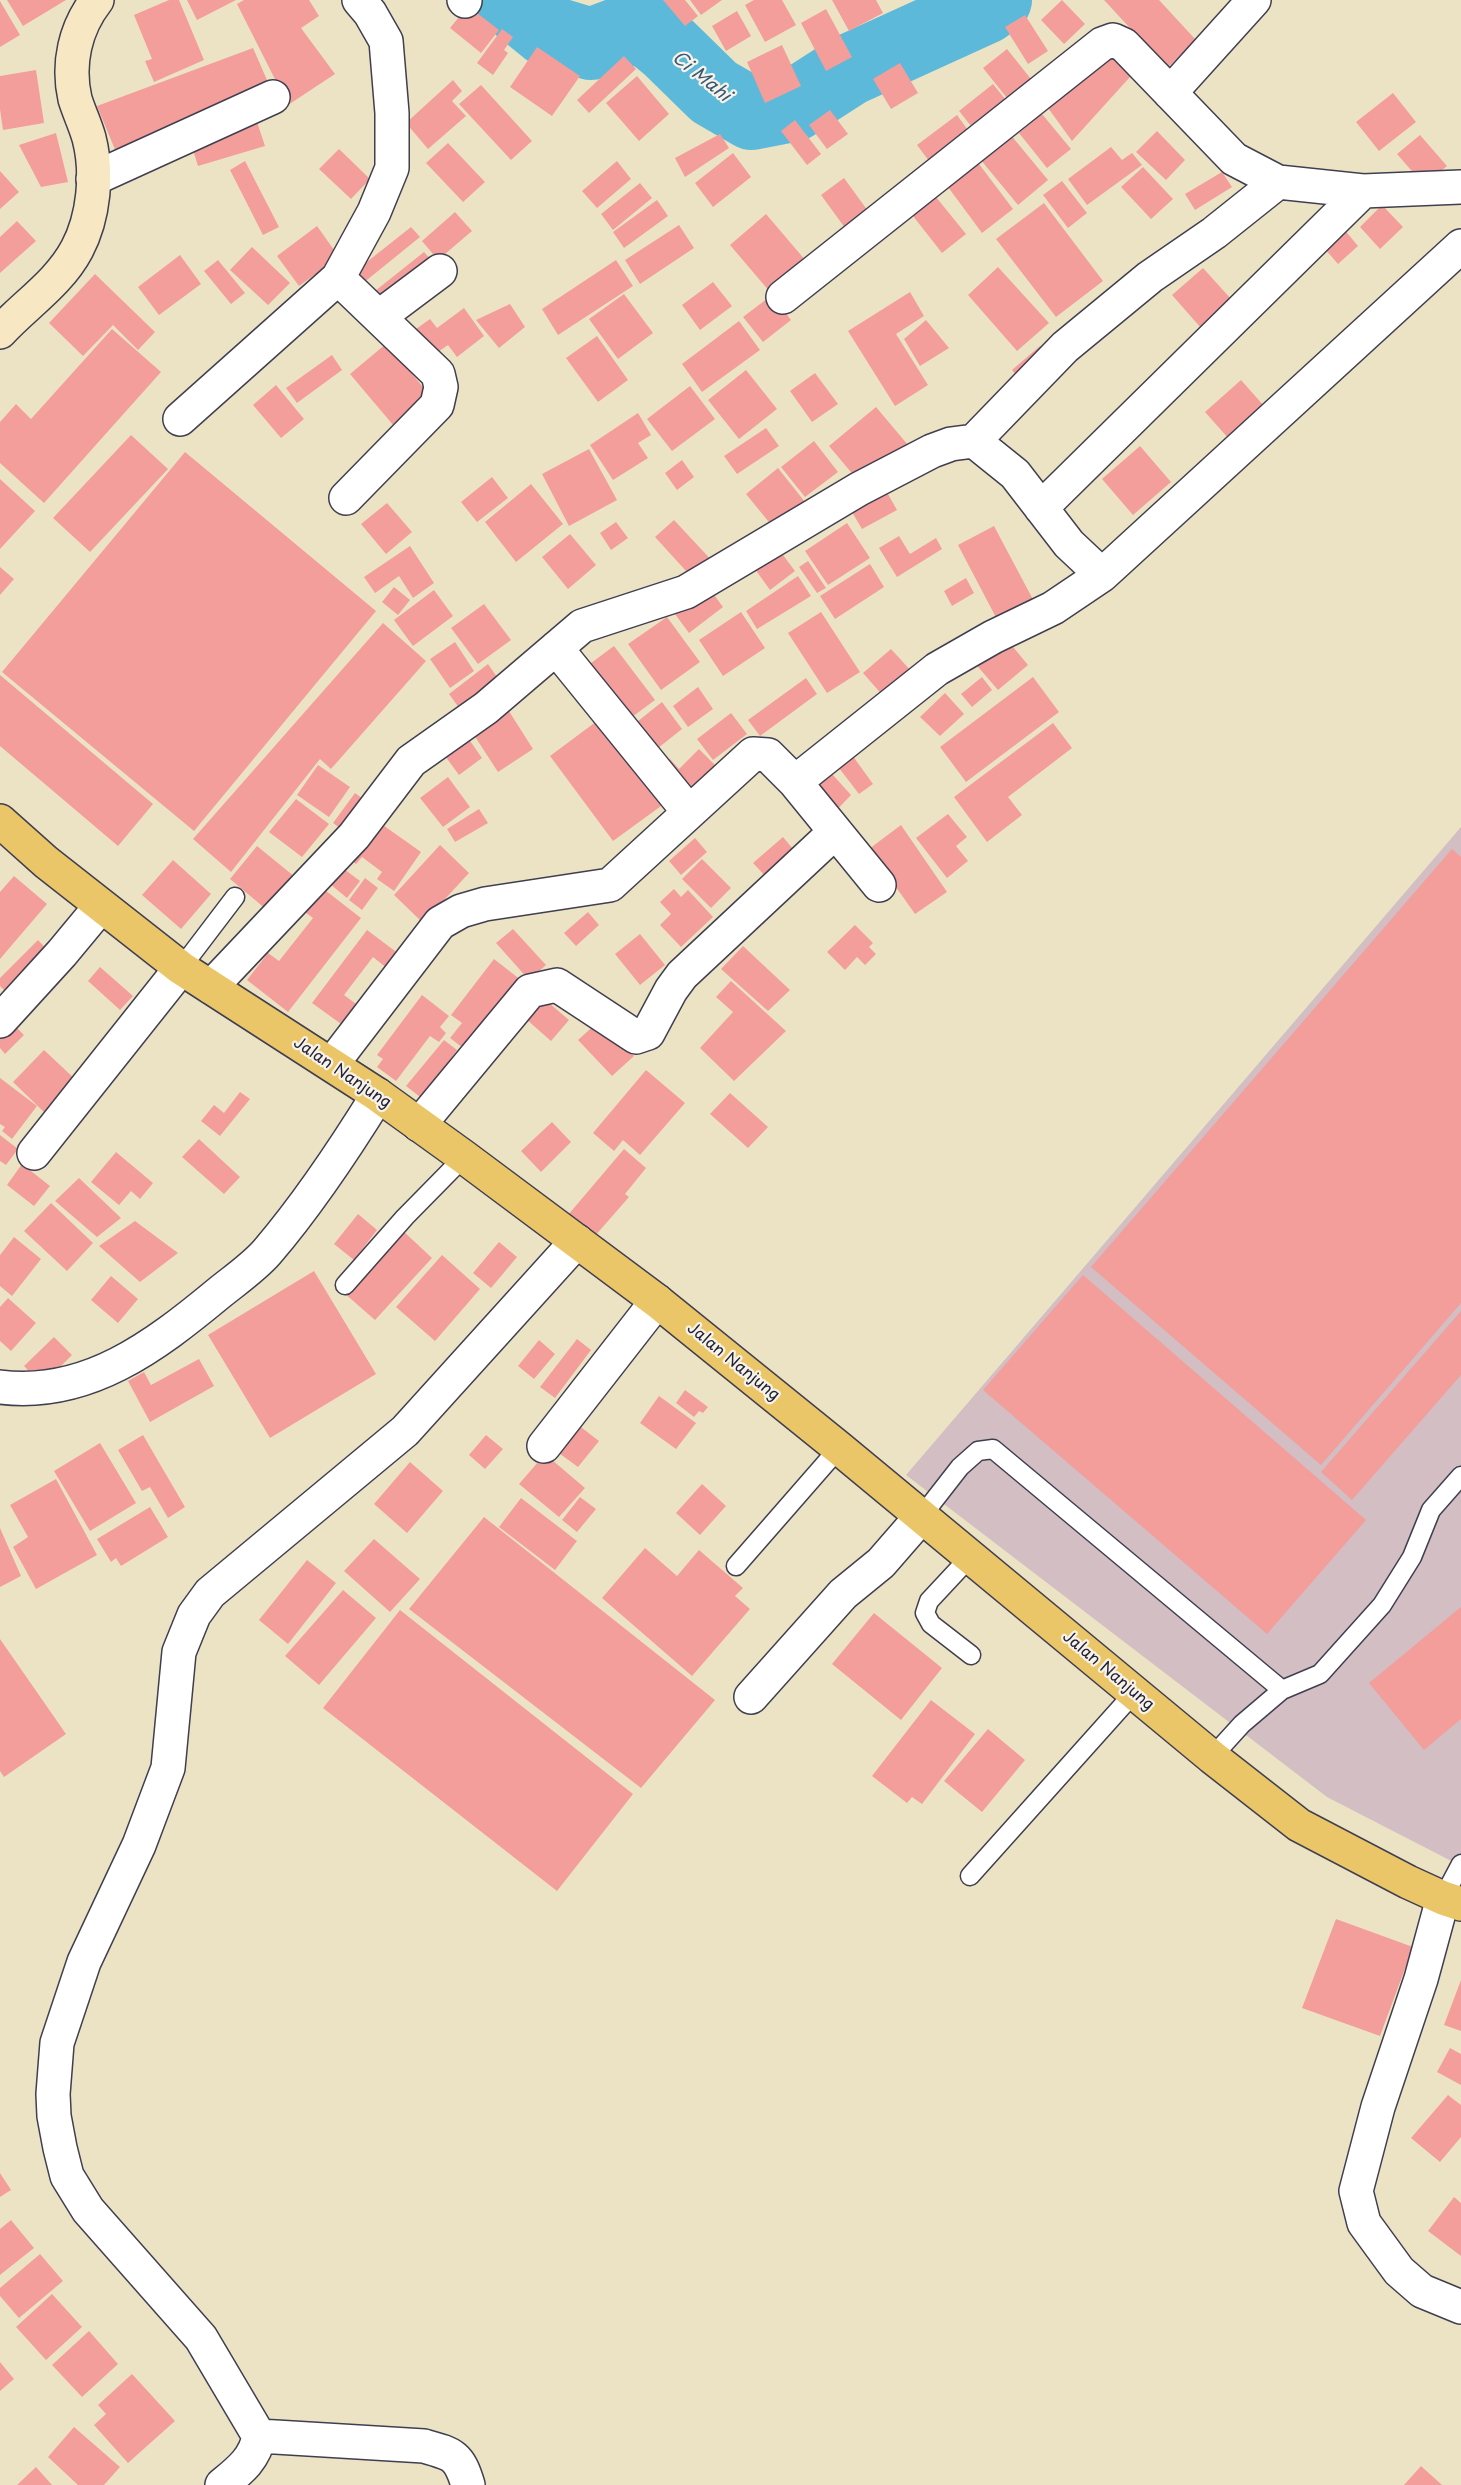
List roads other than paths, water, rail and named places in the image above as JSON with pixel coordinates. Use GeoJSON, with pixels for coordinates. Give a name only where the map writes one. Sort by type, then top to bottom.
{"type":"FeatureCollection","features":[{"type":"Feature","properties":{"kind":"main road"},"geometry":{"type":"LineString","coordinates":[[0,332],[58,278],[77,249],[86,228],[93,179],[89,138],[76,100],[71,76],[72,56],[80,27],[97,0]]}},
{"type":"Feature","properties":{"kind":"main road","name":"Jalan Nanjung"},"geometry":{"type":"LineString","coordinates":[[4,832],[181,968],[378,1095],[657,1301],[839,1448],[1212,1757],[1299,1825],[1344,1850],[1452,1901]]}},
{"type":"Feature","properties":{"kind":"street"},"geometry":{"type":"LineString","coordinates":[[180,419],[338,278],[374,212],[392,168],[392,113],[386,41],[370,13],[359,0]]}},
{"type":"Feature","properties":{"kind":"street"},"geometry":{"type":"LineString","coordinates":[[1170,93],[1254,0]]}},
{"type":"Feature","properties":{"kind":"street"},"geometry":{"type":"LineString","coordinates":[[783,297],[1102,44],[1113,40],[1124,45],[1234,159],[1278,182],[1363,191],[1461,187]]}},
{"type":"Feature","properties":{"kind":"street"},"geometry":{"type":"LineString","coordinates":[[93,179],[273,97]]}},
{"type":"Feature","properties":{"kind":"street"},"geometry":{"type":"LineString","coordinates":[[211,987],[354,836],[411,761],[486,708],[582,626],[686,592],[859,489],[932,451],[951,444],[974,441],[1065,347],[1150,277],[1214,233],[1278,182]]}},
{"type":"Feature","properties":{"kind":"street"},"geometry":{"type":"LineString","coordinates":[[1041,508],[1363,191]]}},
{"type":"Feature","properties":{"kind":"street"},"geometry":{"type":"LineString","coordinates":[[795,782],[936,669],[993,637],[1053,608],[1102,574],[1461,246]]}},
{"type":"Feature","properties":{"kind":"street"},"geometry":{"type":"LineString","coordinates":[[380,316],[440,271]]}},
{"type":"Feature","properties":{"kind":"street"},"geometry":{"type":"LineString","coordinates":[[338,278],[438,374],[441,387],[436,405],[346,498]]}},
{"type":"Feature","properties":{"kind":"street"},"geometry":{"type":"LineString","coordinates":[[974,441],[1015,474],[1069,544],[1102,574]]}},
{"type":"Feature","properties":{"kind":"street"},"geometry":{"type":"LineString","coordinates":[[556,648],[688,812]]}},
{"type":"Feature","properties":{"kind":"street"},"geometry":{"type":"LineString","coordinates":[[332,1064],[440,923],[461,911],[485,904],[610,885],[753,754],[768,755],[795,782],[879,885]]}},
{"type":"Feature","properties":{"kind":"street"},"geometry":{"type":"LineString","coordinates":[[419,1125],[530,991],[557,985],[636,1037],[648,1033],[671,990],[682,975],[835,832]]}},
{"type":"Feature","properties":{"kind":"street"},"geometry":{"type":"LineString","coordinates":[[0,1021],[62,953],[100,906]]}},
{"type":"Feature","properties":{"kind":"street"},"geometry":{"type":"LineString","coordinates":[[34,1153],[181,968]]}},
{"type":"Feature","properties":{"kind":"street"},"geometry":{"type":"LineString","coordinates":[[0,1387],[37,1389],[95,1376],[125,1361],[177,1328],[266,1254],[335,1164],[378,1095]]}},
{"type":"Feature","properties":{"kind":"street"},"geometry":{"type":"LineString","coordinates":[[222,2485],[250,2460],[257,2447],[259,2436],[201,2338],[87,2211],[76,2194],[67,2176],[54,2116],[57,2043],[84,1962],[139,1845],[168,1768],[179,1652],[194,1615],[210,1593],[405,1431],[577,1241]]}},
{"type":"Feature","properties":{"kind":"street"},"geometry":{"type":"LineString","coordinates":[[544,1446],[657,1301]]}},
{"type":"Feature","properties":{"kind":"street"},"geometry":{"type":"LineString","coordinates":[[751,1697],[843,1594],[881,1563],[921,1517]]}},
{"type":"Feature","properties":{"kind":"street"},"geometry":{"type":"LineString","coordinates":[[1452,1901],[1421,1979],[1378,2107],[1356,2191],[1364,2223],[1399,2271],[1422,2291],[1461,2307]]}},
{"type":"Feature","properties":{"kind":"street"},"geometry":{"type":"LineString","coordinates":[[259,2436],[424,2446],[446,2452],[456,2458],[463,2468],[468,2485]]}},
{"type":"Feature","properties":{"kind":"lane"},"geometry":{"type":"LineString","coordinates":[[181,968],[235,897]]}},
{"type":"Feature","properties":{"kind":"lane"},"geometry":{"type":"LineString","coordinates":[[345,1286],[405,1217],[465,1157]]}},
{"type":"Feature","properties":{"kind":"lane"},"geometry":{"type":"LineString","coordinates":[[736,1566],[839,1448]]}},
{"type":"Feature","properties":{"kind":"lane"},"geometry":{"type":"LineString","coordinates":[[921,1517],[960,1467],[978,1451],[993,1449],[1282,1690]]}},
{"type":"Feature","properties":{"kind":"lane"},"geometry":{"type":"LineString","coordinates":[[1212,1757],[1242,1724],[1282,1690],[1320,1674],[1382,1605],[1412,1557],[1431,1510],[1461,1476]]}},
{"type":"Feature","properties":{"kind":"lane"},"geometry":{"type":"LineString","coordinates":[[970,1557],[929,1601],[925,1614],[931,1624],[971,1655]]}},
{"type":"Feature","properties":{"kind":"lane"},"geometry":{"type":"LineString","coordinates":[[970,1876],[1134,1693]]}},
{"type":"Feature","properties":{"kind":"lane"},"geometry":{"type":"LineString","coordinates":[[1452,1901],[1461,1864]]}},
{"type":"Feature","properties":{"kind":"waterway","name":"Ci Mahi"},"geometry":{"type":"LineString","coordinates":[[510,0],[548,31],[591,44],[641,25],[669,48],[714,92],[752,114],[793,106],[849,70],[985,8],[996,0]]}}]}
